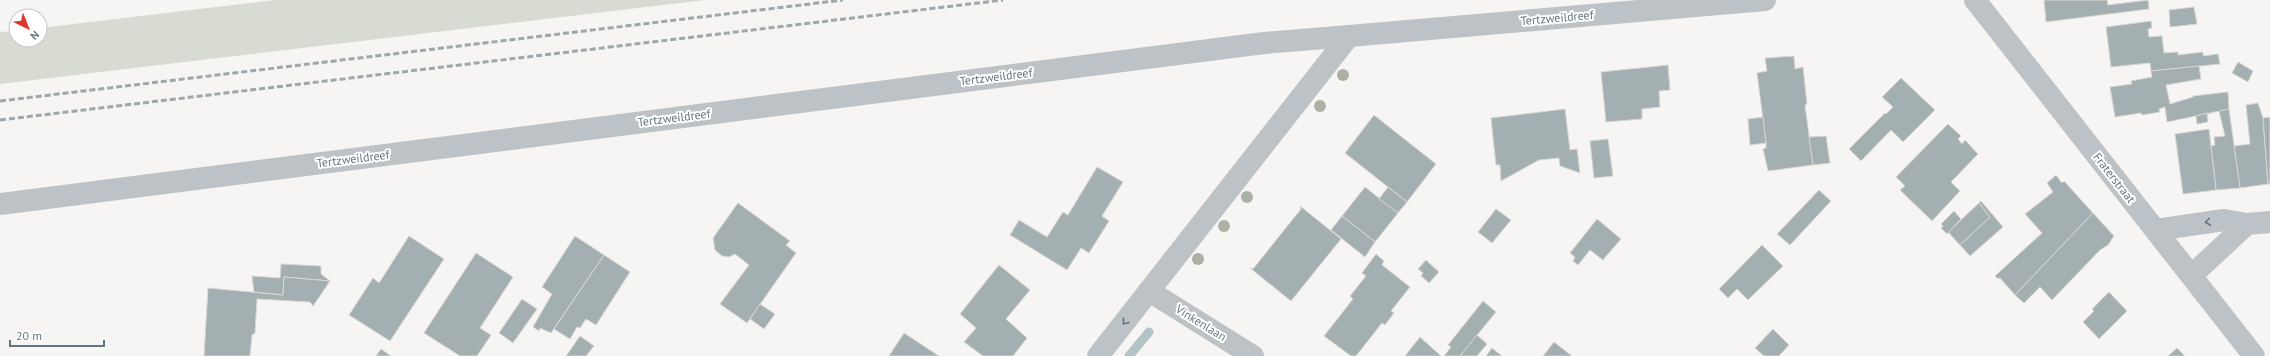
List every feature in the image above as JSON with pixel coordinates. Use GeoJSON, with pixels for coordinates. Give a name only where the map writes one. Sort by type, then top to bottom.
{"type":"FeatureCollection","features":[{"type":"Feature","properties":{"kind":"street","name":"Tertzweildreef"},"geometry":{"type":"LineString","coordinates":[[0,204],[1264,43],[1765,0]]}},
{"type":"Feature","properties":{"kind":"street","name":"Fraterstraat"},"geometry":{"type":"LineString","coordinates":[[1976,0],[2254,356]]}},
{"type":"Feature","properties":{"kind":"street"},"geometry":{"type":"LineString","coordinates":[[1098,356],[1349,36]]}},
{"type":"Feature","properties":{"kind":"street"},"geometry":{"type":"LineString","coordinates":[[2156,230],[2224,220],[2247,224],[2270,222]]}},
{"type":"Feature","properties":{"kind":"street"},"geometry":{"type":"LineString","coordinates":[[2192,275],[2247,224]]}},
{"type":"Feature","properties":{"kind":"street","name":"Vinkenlaan"},"geometry":{"type":"LineString","coordinates":[[1149,291],[1253,356]]}},
{"type":"Feature","properties":{"kind":"shaded area"},"geometry":{"type":"Polygon","coordinates":[[[275,0],[705,0],[0,84],[0,32],[8,32],[8,48],[48,48],[48,27],[275,0]]]}},
{"type":"Feature","properties":{"kind":"building"},"geometry":{"type":"Polygon","coordinates":[[[2044,0],[2107,0],[2108,5],[2148,0],[2149,9],[2046,22],[2044,0]]]}},
{"type":"Feature","properties":{"kind":"building"},"geometry":{"type":"Polygon","coordinates":[[[2194,7],[2197,24],[2170,27],[2169,10],[2194,7]]]}},
{"type":"Feature","properties":{"kind":"building"},"geometry":{"type":"Polygon","coordinates":[[[2151,21],[2152,28],[2148,29],[2149,37],[2162,36],[2164,53],[2178,52],[2178,55],[2203,52],[2203,56],[2218,54],[2220,64],[2151,71],[2150,63],[2111,67],[2106,27],[2151,21]]]}},
{"type":"Feature","properties":{"kind":"building"},"geometry":{"type":"Polygon","coordinates":[[[1794,56],[1795,69],[1803,67],[1807,104],[1805,105],[1813,165],[1768,171],[1763,149],[1766,148],[1766,143],[1757,73],[1767,71],[1765,58],[1794,56]]]}},
{"type":"Feature","properties":{"kind":"building"},"geometry":{"type":"Polygon","coordinates":[[[2238,62],[2253,71],[2248,82],[2232,73],[2238,62]]]}},
{"type":"Feature","properties":{"kind":"building"},"geometry":{"type":"Polygon","coordinates":[[[1668,65],[1670,90],[1659,91],[1660,107],[1642,109],[1642,119],[1606,122],[1601,72],[1668,65]]]}},
{"type":"Feature","properties":{"kind":"building"},"geometry":{"type":"Polygon","coordinates":[[[2199,66],[2201,79],[2166,85],[2170,104],[2193,96],[2228,92],[2229,109],[2167,122],[2165,107],[2159,109],[2160,112],[2115,117],[2110,87],[2132,84],[2131,81],[2152,77],[2151,71],[2199,66]]]}},
{"type":"Feature","properties":{"kind":"building"},"geometry":{"type":"Polygon","coordinates":[[[1901,78],[1935,110],[1903,142],[1891,130],[1861,161],[1849,149],[1893,107],[1882,97],[1901,78]]]}},
{"type":"Feature","properties":{"kind":"building"},"geometry":{"type":"Polygon","coordinates":[[[2258,103],[2263,118],[2268,184],[2240,188],[2234,146],[2250,144],[2246,105],[2258,103]]]}},
{"type":"Feature","properties":{"kind":"building"},"geometry":{"type":"Polygon","coordinates":[[[1565,109],[1570,150],[1577,149],[1580,173],[1560,166],[1559,158],[1539,160],[1501,181],[1500,165],[1496,165],[1491,118],[1565,109]]]}},
{"type":"Feature","properties":{"kind":"building"},"geometry":{"type":"Polygon","coordinates":[[[2229,109],[2240,188],[2216,190],[2211,146],[2215,145],[2214,137],[2225,136],[2219,111],[2229,109]]]}},
{"type":"Feature","properties":{"kind":"building"},"geometry":{"type":"Polygon","coordinates":[[[2207,113],[2208,122],[2197,124],[2196,116],[2207,113]]]}},
{"type":"Feature","properties":{"kind":"building"},"geometry":{"type":"Polygon","coordinates":[[[1374,115],[1436,164],[1407,202],[1345,153],[1374,115]]]}},
{"type":"Feature","properties":{"kind":"building"},"geometry":{"type":"Polygon","coordinates":[[[1763,117],[1766,143],[1750,145],[1748,119],[1763,117]]]}},
{"type":"Feature","properties":{"kind":"building"},"geometry":{"type":"Polygon","coordinates":[[[2270,117],[2270,184],[2268,184],[2263,118],[2270,117]]]}},
{"type":"Feature","properties":{"kind":"building"},"geometry":{"type":"Polygon","coordinates":[[[1948,124],[1961,136],[1958,139],[1962,144],[1965,140],[1978,154],[1951,182],[1960,191],[1932,221],[1900,190],[1905,186],[1896,177],[1948,124]]]}},
{"type":"Feature","properties":{"kind":"building"},"geometry":{"type":"Polygon","coordinates":[[[2209,129],[2216,190],[2183,194],[2175,134],[2209,129]]]}},
{"type":"Feature","properties":{"kind":"building"},"geometry":{"type":"Polygon","coordinates":[[[1826,136],[1830,163],[1813,165],[1809,137],[1826,136]]]}},
{"type":"Feature","properties":{"kind":"building"},"geometry":{"type":"Polygon","coordinates":[[[1608,139],[1613,176],[1594,178],[1590,141],[1608,139]]]}},
{"type":"Feature","properties":{"kind":"building"},"geometry":{"type":"Polygon","coordinates":[[[1097,167],[1123,182],[1102,216],[1109,221],[1089,253],[1081,248],[1067,270],[1010,235],[1019,220],[1047,237],[1063,212],[1068,215],[1097,167]]]}},
{"type":"Feature","properties":{"kind":"building"},"geometry":{"type":"Polygon","coordinates":[[[2056,175],[2062,183],[2064,181],[2093,213],[2015,295],[2000,278],[1998,279],[1995,276],[2042,233],[2025,214],[2053,192],[2047,183],[2056,175]]]}},
{"type":"Feature","properties":{"kind":"building"},"geometry":{"type":"Polygon","coordinates":[[[1365,187],[1398,213],[1375,242],[1342,216],[1365,187]]]}},
{"type":"Feature","properties":{"kind":"building"},"geometry":{"type":"Polygon","coordinates":[[[1388,187],[1407,202],[1398,213],[1379,199],[1388,187]]]}},
{"type":"Feature","properties":{"kind":"building"},"geometry":{"type":"Polygon","coordinates":[[[1819,190],[1831,201],[1790,245],[1777,234],[1819,190]]]}},
{"type":"Feature","properties":{"kind":"building"},"geometry":{"type":"Polygon","coordinates":[[[1981,201],[2003,227],[1970,256],[1960,245],[1990,217],[1979,203],[1981,201]]]}},
{"type":"Feature","properties":{"kind":"building"},"geometry":{"type":"Polygon","coordinates":[[[738,203],[790,241],[786,245],[796,253],[747,323],[720,304],[749,265],[735,254],[729,257],[722,256],[715,250],[713,238],[738,203]]]}},
{"type":"Feature","properties":{"kind":"building"},"geometry":{"type":"Polygon","coordinates":[[[1979,203],[1990,217],[1960,245],[1948,232],[1979,203]]]}},
{"type":"Feature","properties":{"kind":"building"},"geometry":{"type":"Polygon","coordinates":[[[1300,206],[1341,239],[1291,301],[1250,268],[1253,269],[1301,209],[1300,206]]]}},
{"type":"Feature","properties":{"kind":"building"},"geometry":{"type":"Polygon","coordinates":[[[1496,209],[1511,220],[1492,243],[1478,232],[1496,209]]]}},
{"type":"Feature","properties":{"kind":"building"},"geometry":{"type":"Polygon","coordinates":[[[1954,211],[1961,219],[1947,234],[1941,228],[1943,226],[1941,224],[1954,211]]]}},
{"type":"Feature","properties":{"kind":"building"},"geometry":{"type":"Polygon","coordinates":[[[2093,213],[2114,236],[2108,245],[2100,250],[2052,300],[2040,287],[2024,303],[2015,295],[2093,213]]]}},
{"type":"Feature","properties":{"kind":"building"},"geometry":{"type":"Polygon","coordinates":[[[1342,216],[1375,242],[1365,257],[1331,230],[1342,216]]]}},
{"type":"Feature","properties":{"kind":"building"},"geometry":{"type":"Polygon","coordinates":[[[1597,219],[1621,239],[1603,260],[1590,250],[1578,265],[1573,261],[1575,257],[1570,253],[1597,219]]]}},
{"type":"Feature","properties":{"kind":"building"},"geometry":{"type":"Polygon","coordinates":[[[409,236],[444,259],[390,341],[349,315],[373,278],[379,283],[409,236]]]}},
{"type":"Feature","properties":{"kind":"building"},"geometry":{"type":"Polygon","coordinates":[[[575,236],[604,255],[551,333],[540,328],[539,331],[533,327],[552,294],[542,287],[575,236]]]}},
{"type":"Feature","properties":{"kind":"building"},"geometry":{"type":"Polygon","coordinates":[[[1762,245],[1783,266],[1748,300],[1737,289],[1728,298],[1719,289],[1762,245]]]}},
{"type":"Feature","properties":{"kind":"building"},"geometry":{"type":"Polygon","coordinates":[[[476,253],[513,277],[480,328],[491,335],[477,356],[460,356],[424,333],[476,253]]]}},
{"type":"Feature","properties":{"kind":"building"},"geometry":{"type":"Polygon","coordinates":[[[1376,254],[1384,261],[1382,265],[1410,287],[1391,311],[1394,313],[1385,325],[1382,323],[1356,356],[1351,356],[1324,336],[1353,299],[1350,296],[1366,276],[1362,273],[1376,254]]]}},
{"type":"Feature","properties":{"kind":"building"},"geometry":{"type":"Polygon","coordinates":[[[604,255],[630,272],[596,325],[586,319],[580,328],[577,327],[570,339],[554,329],[604,255]]]}},
{"type":"Feature","properties":{"kind":"building"},"geometry":{"type":"Polygon","coordinates":[[[1426,260],[1439,272],[1429,283],[1421,276],[1423,273],[1418,269],[1426,260]]]}},
{"type":"Feature","properties":{"kind":"building"},"geometry":{"type":"Polygon","coordinates":[[[281,264],[321,266],[321,274],[330,281],[284,277],[283,295],[254,292],[252,276],[280,278],[281,264]]]}},
{"type":"Feature","properties":{"kind":"building"},"geometry":{"type":"Polygon","coordinates":[[[999,265],[1030,290],[1006,319],[1027,338],[1013,356],[983,356],[964,342],[976,328],[960,314],[999,265]]]}},
{"type":"Feature","properties":{"kind":"building"},"geometry":{"type":"Polygon","coordinates":[[[284,277],[330,281],[313,306],[310,302],[257,299],[255,333],[252,335],[250,356],[204,356],[208,288],[283,295],[284,277]]]}},
{"type":"Feature","properties":{"kind":"building"},"geometry":{"type":"Polygon","coordinates":[[[2109,292],[2127,311],[2099,339],[2083,322],[2094,311],[2092,309],[2109,292]]]}},
{"type":"Feature","properties":{"kind":"building"},"geometry":{"type":"Polygon","coordinates":[[[522,299],[537,309],[513,343],[499,333],[522,299]]]}},
{"type":"Feature","properties":{"kind":"building"},"geometry":{"type":"Polygon","coordinates":[[[1483,301],[1496,312],[1460,356],[1444,356],[1451,347],[1448,345],[1483,301]]]}},
{"type":"Feature","properties":{"kind":"building"},"geometry":{"type":"Polygon","coordinates":[[[760,304],[775,314],[764,329],[750,319],[760,304]]]}},
{"type":"Feature","properties":{"kind":"building"},"geometry":{"type":"Polygon","coordinates":[[[1773,329],[1789,345],[1779,356],[1764,356],[1755,348],[1773,329]]]}},
{"type":"Feature","properties":{"kind":"building"},"geometry":{"type":"Polygon","coordinates":[[[904,333],[939,356],[889,356],[904,333]]]}},
{"type":"Feature","properties":{"kind":"building"},"geometry":{"type":"Polygon","coordinates":[[[1477,335],[1487,344],[1477,356],[1460,356],[1477,335]]]}},
{"type":"Feature","properties":{"kind":"building"},"geometry":{"type":"Polygon","coordinates":[[[580,336],[594,346],[586,356],[566,356],[580,336]]]}},
{"type":"Feature","properties":{"kind":"building"},"geometry":{"type":"Polygon","coordinates":[[[1420,337],[1441,356],[1405,356],[1420,337]]]}},
{"type":"Feature","properties":{"kind":"building"},"geometry":{"type":"Polygon","coordinates":[[[1554,342],[1572,356],[1543,356],[1554,342]]]}},
{"type":"Feature","properties":{"kind":"building"},"geometry":{"type":"Polygon","coordinates":[[[1492,348],[1502,356],[1486,356],[1492,348]]]}},
{"type":"Feature","properties":{"kind":"building"},"geometry":{"type":"Polygon","coordinates":[[[2177,348],[2185,356],[2168,356],[2177,348]]]}},
{"type":"Feature","properties":{"kind":"building"},"geometry":{"type":"Polygon","coordinates":[[[381,349],[391,356],[376,356],[381,349]]]}},
{"type":"Feature","properties":{"kind":"waterway"},"geometry":{"type":"LineString","coordinates":[[1129,356],[1149,332]]}},
{"type":"Feature","properties":{"kind":"railway"},"geometry":{"type":"LineString","coordinates":[[0,101],[843,0]]}},
{"type":"Feature","properties":{"kind":"railway"},"geometry":{"type":"LineString","coordinates":[[0,120],[1003,0]]}}]}
